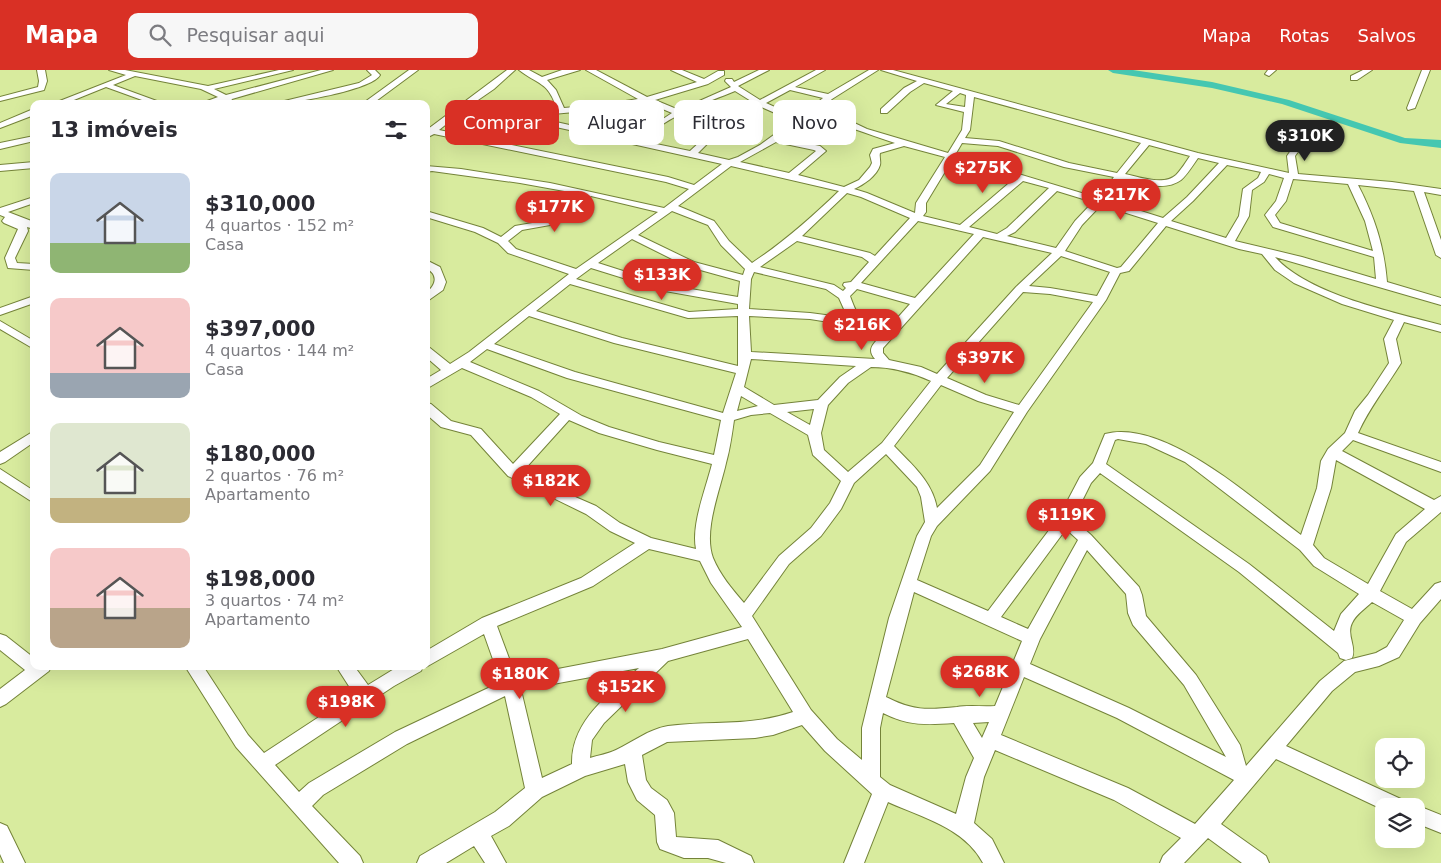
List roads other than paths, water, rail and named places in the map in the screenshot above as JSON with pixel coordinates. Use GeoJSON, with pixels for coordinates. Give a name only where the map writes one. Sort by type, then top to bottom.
{"type":"FeatureCollection","features":[{"type":"Feature","properties":{"kind":"street"},"geometry":{"type":"LineString","coordinates":[[113,70],[206,88],[229,100]]}},
{"type":"Feature","properties":{"kind":"street"},"geometry":{"type":"LineString","coordinates":[[66,100],[144,70]]}},
{"type":"Feature","properties":{"kind":"street"},"geometry":{"type":"LineString","coordinates":[[206,88],[289,70]]}},
{"type":"Feature","properties":{"kind":"street"},"geometry":{"type":"LineString","coordinates":[[284,100],[300,92],[317,71],[329,70]]}},
{"type":"Feature","properties":{"kind":"street"},"geometry":{"type":"LineString","coordinates":[[338,91],[372,81],[376,75],[371,70]]}},
{"type":"Feature","properties":{"kind":"street"},"geometry":{"type":"LineString","coordinates":[[371,100],[414,70]]}},
{"type":"Feature","properties":{"kind":"street"},"geometry":{"type":"LineString","coordinates":[[472,100],[511,70]]}},
{"type":"Feature","properties":{"kind":"street"},"geometry":{"type":"LineString","coordinates":[[523,70],[542,79],[556,94],[561,110],[594,108],[632,97],[643,98],[674,111]]}},
{"type":"Feature","properties":{"kind":"street"},"geometry":{"type":"LineString","coordinates":[[542,79],[576,70]]}},
{"type":"Feature","properties":{"kind":"street"},"geometry":{"type":"LineString","coordinates":[[590,70],[632,97]]}},
{"type":"Feature","properties":{"kind":"street"},"geometry":{"type":"LineString","coordinates":[[675,70],[704,82]]}},
{"type":"Feature","properties":{"kind":"street"},"geometry":{"type":"LineString","coordinates":[[708,70],[720,73],[734,86],[756,100]]}},
{"type":"Feature","properties":{"kind":"street"},"geometry":{"type":"LineString","coordinates":[[706,100],[765,70]]}},
{"type":"Feature","properties":{"kind":"street"},"geometry":{"type":"LineString","coordinates":[[763,102],[821,70]]}},
{"type":"Feature","properties":{"kind":"street"},"geometry":{"type":"LineString","coordinates":[[825,100],[874,70]]}},
{"type":"Feature","properties":{"kind":"street"},"geometry":{"type":"LineString","coordinates":[[885,70],[1225,162],[1292,177],[1441,192]]}},
{"type":"Feature","properties":{"kind":"street"},"geometry":{"type":"LineString","coordinates":[[1354,78],[1368,70]]}},
{"type":"Feature","properties":{"kind":"street"},"geometry":{"type":"LineString","coordinates":[[1411,108],[1426,70]]}},
{"type":"Feature","properties":{"kind":"street"},"geometry":{"type":"LineString","coordinates":[[0,100],[41,88],[43,71]]}},
{"type":"Feature","properties":{"kind":"street"},"geometry":{"type":"LineString","coordinates":[[643,98],[704,82],[720,73]]}},
{"type":"Feature","properties":{"kind":"street"},"geometry":{"type":"LineString","coordinates":[[121,90],[155,78]]}},
{"type":"Feature","properties":{"kind":"street"},"geometry":{"type":"LineString","coordinates":[[884,111],[907,90],[922,81]]}},
{"type":"Feature","properties":{"kind":"street"},"geometry":{"type":"LineString","coordinates":[[107,85],[149,100]]}},
{"type":"Feature","properties":{"kind":"street"},"geometry":{"type":"LineString","coordinates":[[790,88],[829,97]]}},
{"type":"Feature","properties":{"kind":"street"},"geometry":{"type":"LineString","coordinates":[[219,100],[300,92],[338,91],[378,94]]}},
{"type":"Feature","properties":{"kind":"street"},"geometry":{"type":"LineString","coordinates":[[958,91],[940,104],[967,110]]}},
{"type":"Feature","properties":{"kind":"street"},"geometry":{"type":"LineString","coordinates":[[844,296],[921,212],[922,203],[966,130],[970,94]]}},
{"type":"Feature","properties":{"kind":"street"},"geometry":{"type":"LineString","coordinates":[[77,96],[83,100]]}},
{"type":"Feature","properties":{"kind":"street"},"geometry":{"type":"LineString","coordinates":[[0,126],[30,114]]}},
{"type":"Feature","properties":{"kind":"street"},"geometry":{"type":"LineString","coordinates":[[430,131],[445,119]]}},
{"type":"Feature","properties":{"kind":"street"},"geometry":{"type":"LineString","coordinates":[[856,127],[1100,201],[1266,254],[1298,259],[1382,285],[1438,299]]}},
{"type":"Feature","properties":{"kind":"street"},"geometry":{"type":"LineString","coordinates":[[430,131],[668,180],[695,188]]}},
{"type":"Feature","properties":{"kind":"street"},"geometry":{"type":"LineString","coordinates":[[0,168],[7,154],[30,140]]}},
{"type":"Feature","properties":{"kind":"street"},"geometry":{"type":"LineString","coordinates":[[430,382],[486,345],[589,264],[668,209],[729,163],[741,159],[773,140]]}},
{"type":"Feature","properties":{"kind":"street"},"geometry":{"type":"LineString","coordinates":[[961,140],[999,144],[1068,165],[1153,183],[1171,181],[1178,178],[1196,154]]}},
{"type":"Feature","properties":{"kind":"street"},"geometry":{"type":"LineString","coordinates":[[744,615],[769,578],[784,560],[816,532],[836,505],[848,480],[887,446],[909,414],[940,379],[1020,290],[1059,252],[1078,224],[1120,177],[1146,141]]}},
{"type":"Feature","properties":{"kind":"street"},"geometry":{"type":"LineString","coordinates":[[904,143],[876,152],[874,155],[876,163],[874,168],[862,182],[845,190],[818,217],[749,274],[743,307],[745,355],[743,371],[728,418],[720,461],[706,512],[702,543],[705,557],[716,579],[744,615],[752,632],[805,716],[831,745],[877,786],[963,826],[985,846],[994,863]]}},
{"type":"Feature","properties":{"kind":"street"},"geometry":{"type":"LineString","coordinates":[[652,145],[845,190],[873,198],[915,217],[1059,252],[1116,271],[1125,270],[1164,222],[1195,194],[1225,162]]}},
{"type":"Feature","properties":{"kind":"street"},"geometry":{"type":"LineString","coordinates":[[692,154],[701,145]]}},
{"type":"Feature","properties":{"kind":"street"},"geometry":{"type":"LineString","coordinates":[[790,176],[821,153],[822,150],[800,145]]}},
{"type":"Feature","properties":{"kind":"street"},"geometry":{"type":"LineString","coordinates":[[1299,145],[1298,149],[1290,156],[1292,177],[1281,202],[1270,215],[1274,224],[1380,256]]}},
{"type":"Feature","properties":{"kind":"street"},"geometry":{"type":"LineString","coordinates":[[7,154],[30,163]]}},
{"type":"Feature","properties":{"kind":"street"},"geometry":{"type":"LineString","coordinates":[[430,168],[494,176],[589,193],[668,209],[711,223],[749,274]]}},
{"type":"Feature","properties":{"kind":"street"},"geometry":{"type":"LineString","coordinates":[[1229,242],[1244,216],[1248,189],[1261,180],[1267,171]]}},
{"type":"Feature","properties":{"kind":"street"},"geometry":{"type":"LineString","coordinates":[[962,228],[1021,178]]}},
{"type":"Feature","properties":{"kind":"street"},"geometry":{"type":"LineString","coordinates":[[1352,182],[1373,226],[1380,256],[1382,285]]}},
{"type":"Feature","properties":{"kind":"street"},"geometry":{"type":"LineString","coordinates":[[999,237],[1011,230],[1055,188]]}},
{"type":"Feature","properties":{"kind":"street"},"geometry":{"type":"LineString","coordinates":[[1418,189],[1439,241],[1441,255]]}},
{"type":"Feature","properties":{"kind":"street"},"geometry":{"type":"LineString","coordinates":[[502,241],[519,228],[548,223],[589,193]]}},
{"type":"Feature","properties":{"kind":"street"},"geometry":{"type":"LineString","coordinates":[[0,211],[30,201]]}},
{"type":"Feature","properties":{"kind":"street"},"geometry":{"type":"LineString","coordinates":[[0,211],[30,224]]}},
{"type":"Feature","properties":{"kind":"street"},"geometry":{"type":"LineString","coordinates":[[430,215],[462,224],[502,241],[512,251],[573,277],[674,313],[700,316],[743,307]]}},
{"type":"Feature","properties":{"kind":"street"},"geometry":{"type":"LineString","coordinates":[[11,216],[7,221],[23,228],[10,258],[12,266]]}},
{"type":"Feature","properties":{"kind":"street"},"geometry":{"type":"LineString","coordinates":[[885,363],[876,350],[917,302],[981,233]]}},
{"type":"Feature","properties":{"kind":"street"},"geometry":{"type":"LineString","coordinates":[[631,235],[690,264],[830,287],[855,285],[917,302]]}},
{"type":"Feature","properties":{"kind":"street"},"geometry":{"type":"LineString","coordinates":[[794,237],[866,255],[876,262]]}},
{"type":"Feature","properties":{"kind":"street"},"geometry":{"type":"LineString","coordinates":[[1266,254],[1277,268],[1308,286],[1441,329]]}},
{"type":"Feature","properties":{"kind":"street"},"geometry":{"type":"LineString","coordinates":[[0,270],[30,259]]}},
{"type":"Feature","properties":{"kind":"street"},"geometry":{"type":"LineString","coordinates":[[589,264],[630,279],[743,307],[857,324],[885,338]]}},
{"type":"Feature","properties":{"kind":"street"},"geometry":{"type":"LineString","coordinates":[[430,265],[436,269],[441,282],[439,288],[430,296]]}},
{"type":"Feature","properties":{"kind":"street"},"geometry":{"type":"LineString","coordinates":[[12,266],[30,267]]}},
{"type":"Feature","properties":{"kind":"street"},"geometry":{"type":"LineString","coordinates":[[854,863],[877,786],[871,728],[876,701],[897,618],[924,536],[932,522],[985,468],[1022,410],[1097,305],[1116,271]]}},
{"type":"Feature","properties":{"kind":"street"},"geometry":{"type":"LineString","coordinates":[[830,287],[844,296],[851,315],[857,324]]}},
{"type":"Feature","properties":{"kind":"street"},"geometry":{"type":"LineString","coordinates":[[1020,290],[1065,293],[1097,305]]}},
{"type":"Feature","properties":{"kind":"street"},"geometry":{"type":"LineString","coordinates":[[0,312],[30,301]]}},
{"type":"Feature","properties":{"kind":"street"},"geometry":{"type":"LineString","coordinates":[[528,312],[618,341],[743,371]]}},
{"type":"Feature","properties":{"kind":"street"},"geometry":{"type":"LineString","coordinates":[[1304,546],[1324,488],[1328,461],[1333,452],[1351,435],[1361,411],[1373,398],[1395,363],[1390,339],[1401,317]]}},
{"type":"Feature","properties":{"kind":"street"},"geometry":{"type":"LineString","coordinates":[[0,324],[30,343]]}},
{"type":"Feature","properties":{"kind":"street"},"geometry":{"type":"LineString","coordinates":[[486,345],[570,375],[728,418],[750,411],[822,404]]}},
{"type":"Feature","properties":{"kind":"street"},"geometry":{"type":"LineString","coordinates":[[430,353],[455,366],[535,394],[567,414],[604,430],[657,446],[720,461]]}},
{"type":"Feature","properties":{"kind":"street"},"geometry":{"type":"LineString","coordinates":[[745,355],[885,363],[918,370],[982,398],[1022,410]]}},
{"type":"Feature","properties":{"kind":"street"},"geometry":{"type":"LineString","coordinates":[[848,480],[818,452],[814,433],[822,404],[844,380],[868,363]]}},
{"type":"Feature","properties":{"kind":"street"},"geometry":{"type":"LineString","coordinates":[[738,389],[814,433]]}},
{"type":"Feature","properties":{"kind":"street"},"geometry":{"type":"LineString","coordinates":[[430,410],[446,424],[476,432],[513,473],[591,510],[615,527],[647,543],[705,557]]}},
{"type":"Feature","properties":{"kind":"street"},"geometry":{"type":"LineString","coordinates":[[513,473],[567,414]]}},
{"type":"Feature","properties":{"kind":"street"},"geometry":{"type":"LineString","coordinates":[[991,619],[1065,520],[1085,480],[1099,464],[1110,437],[1116,434],[1141,439],[1178,452],[1224,484],[1304,546],[1319,562],[1414,618]]}},
{"type":"Feature","properties":{"kind":"street"},"geometry":{"type":"LineString","coordinates":[[1351,435],[1441,467]]}},
{"type":"Feature","properties":{"kind":"street"},"geometry":{"type":"LineString","coordinates":[[0,459],[30,438]]}},
{"type":"Feature","properties":{"kind":"street"},"geometry":{"type":"LineString","coordinates":[[887,446],[923,485],[928,497],[932,522]]}},
{"type":"Feature","properties":{"kind":"street"},"geometry":{"type":"LineString","coordinates":[[1333,452],[1438,505],[1400,539],[1385,570],[1370,593],[1345,620],[1342,638],[1348,658]]}},
{"type":"Feature","properties":{"kind":"street"},"geometry":{"type":"LineString","coordinates":[[1099,464],[1244,568],[1348,658],[1379,659],[1393,652],[1414,618],[1441,588]]}},
{"type":"Feature","properties":{"kind":"street"},"geometry":{"type":"LineString","coordinates":[[0,474],[30,495]]}},
{"type":"Feature","properties":{"kind":"street"},"geometry":{"type":"LineString","coordinates":[[1065,520],[1086,539],[1133,591],[1136,598],[1136,613],[1139,620],[1190,680],[1234,751],[1243,775]]}},
{"type":"Feature","properties":{"kind":"street"},"geometry":{"type":"LineString","coordinates":[[963,826],[975,777],[1032,638],[1086,539]]}},
{"type":"Feature","properties":{"kind":"street"},"geometry":{"type":"LineString","coordinates":[[430,658],[488,623],[587,582],[647,543]]}},
{"type":"Feature","properties":{"kind":"street"},"geometry":{"type":"LineString","coordinates":[[909,583],[1032,638]]}},
{"type":"Feature","properties":{"kind":"street"},"geometry":{"type":"LineString","coordinates":[[488,623],[511,685],[535,791]]}},
{"type":"Feature","properties":{"kind":"street"},"geometry":{"type":"LineString","coordinates":[[299,806],[316,789],[400,738],[511,685],[662,656],[752,632]]}},
{"type":"Feature","properties":{"kind":"street"},"geometry":{"type":"LineString","coordinates":[[0,641],[30,661]]}},
{"type":"Feature","properties":{"kind":"street"},"geometry":{"type":"LineString","coordinates":[[581,769],[581,747],[585,736],[595,720],[662,656]]}},
{"type":"Feature","properties":{"kind":"street"},"geometry":{"type":"LineString","coordinates":[[1170,863],[1202,831],[1243,775],[1274,749],[1348,658]]}},
{"type":"Feature","properties":{"kind":"street"},"geometry":{"type":"LineString","coordinates":[[1021,668],[1123,713],[1243,775]]}},
{"type":"Feature","properties":{"kind":"street"},"geometry":{"type":"LineString","coordinates":[[0,699],[37,670]]}},
{"type":"Feature","properties":{"kind":"street"},"geometry":{"type":"LineString","coordinates":[[196,670],[225,712],[237,734],[299,806],[353,863]]}},
{"type":"Feature","properties":{"kind":"street"},"geometry":{"type":"LineString","coordinates":[[347,670],[365,696]]}},
{"type":"Feature","properties":{"kind":"street"},"geometry":{"type":"LineString","coordinates":[[262,764],[365,696],[390,674],[402,670]]}},
{"type":"Feature","properties":{"kind":"street"},"geometry":{"type":"LineString","coordinates":[[876,701],[902,714],[917,716],[1002,714]]}},
{"type":"Feature","properties":{"kind":"street"},"geometry":{"type":"LineString","coordinates":[[958,714],[983,757]]}},
{"type":"Feature","properties":{"kind":"street"},"geometry":{"type":"LineString","coordinates":[[427,863],[478,834],[516,809],[535,791],[581,769],[618,758],[657,737],[667,734],[755,730],[773,727],[805,716]]}},
{"type":"Feature","properties":{"kind":"street"},"geometry":{"type":"LineString","coordinates":[[990,739],[1121,794],[1202,831],[1259,863]]}},
{"type":"Feature","properties":{"kind":"street"},"geometry":{"type":"LineString","coordinates":[[1274,749],[1379,798]]}},
{"type":"Feature","properties":{"kind":"street"},"geometry":{"type":"LineString","coordinates":[[632,751],[637,782],[644,794],[660,806],[664,813],[667,842],[673,846],[714,849],[731,855],[744,863]]}},
{"type":"Feature","properties":{"kind":"street"},"geometry":{"type":"LineString","coordinates":[[1425,818],[1441,824]]}},
{"type":"Feature","properties":{"kind":"street"},"geometry":{"type":"LineString","coordinates":[[0,833],[15,863]]}},
{"type":"Feature","properties":{"kind":"street"},"geometry":{"type":"LineString","coordinates":[[478,834],[496,863]]}},
{"type":"Feature","properties":{"kind":"waterway"},"geometry":{"type":"LineString","coordinates":[[1113,70],[1212,85],[1285,102],[1404,141],[1441,144]]}}]}
